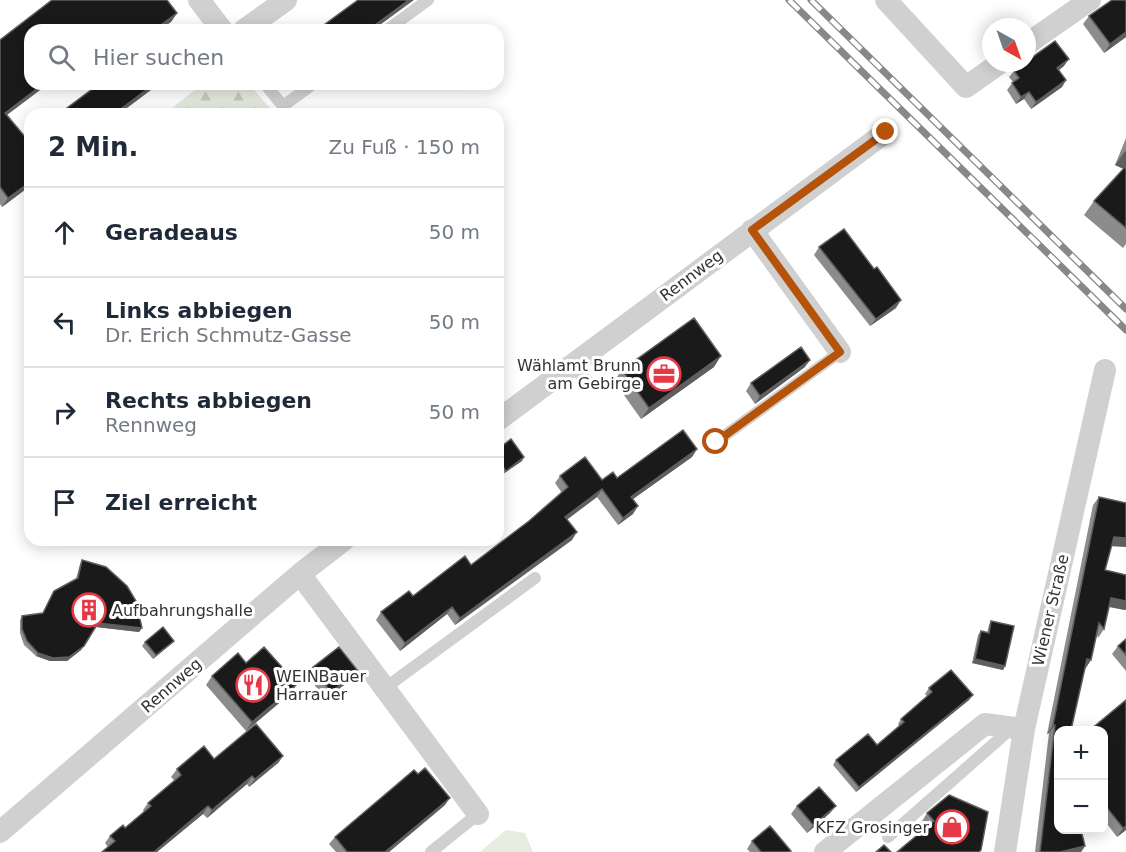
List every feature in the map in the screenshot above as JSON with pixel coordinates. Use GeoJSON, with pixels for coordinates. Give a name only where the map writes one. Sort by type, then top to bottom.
{"type":"FeatureCollection","features":[{"type":"Feature","properties":{"kind":"street"},"geometry":{"type":"LineString","coordinates":[[199,0],[217,24]]}},
{"type":"Feature","properties":{"kind":"street"},"geometry":{"type":"LineString","coordinates":[[252,24],[286,0]]}},
{"type":"Feature","properties":{"kind":"street"},"geometry":{"type":"LineString","coordinates":[[886,0],[966,87],[987,72]]}},
{"type":"Feature","properties":{"kind":"street"},"geometry":{"type":"LineString","coordinates":[[1036,38],[1090,0]]}},
{"type":"Feature","properties":{"kind":"street","name":"Rennweg"},"geometry":{"type":"LineString","coordinates":[[504,415],[886,132]]}},
{"type":"Feature","properties":{"kind":"street"},"geometry":{"type":"LineString","coordinates":[[752,230],[840,352]]}},
{"type":"Feature","properties":{"kind":"street","name":"Wiener Straße"},"geometry":{"type":"LineString","coordinates":[[1005,852],[1018,728],[1105,370]]}},
{"type":"Feature","properties":{"kind":"street","name":"Rennweg"},"geometry":{"type":"LineString","coordinates":[[0,832],[300,574],[336,546]]}},
{"type":"Feature","properties":{"kind":"street"},"geometry":{"type":"LineString","coordinates":[[300,574],[478,814]]}},
{"type":"Feature","properties":{"kind":"street"},"geometry":{"type":"LineString","coordinates":[[825,852],[985,724],[1018,728]]}},
{"type":"Feature","properties":{"kind":"lane"},"geometry":{"type":"LineString","coordinates":[[395,24],[428,0]]}},
{"type":"Feature","properties":{"kind":"lane"},"geometry":{"type":"LineString","coordinates":[[270,90],[283,106],[305,90]]}},
{"type":"Feature","properties":{"kind":"lane"},"geometry":{"type":"LineString","coordinates":[[716,442],[840,352]]}},
{"type":"Feature","properties":{"kind":"lane"},"geometry":{"type":"LineString","coordinates":[[569,365],[589,382]]}},
{"type":"Feature","properties":{"kind":"lane"},"geometry":{"type":"LineString","coordinates":[[385,688],[535,578]]}},
{"type":"Feature","properties":{"kind":"lane"},"geometry":{"type":"LineString","coordinates":[[888,837],[1018,728]]}},
{"type":"Feature","properties":{"kind":"lane"},"geometry":{"type":"LineString","coordinates":[[431,852],[478,814]]}},
{"type":"Feature","properties":{"kind":"green space"},"geometry":{"type":"Polygon","coordinates":[[[195,90],[254,90],[270,108],[172,108],[195,90]]]}},
{"type":"Feature","properties":{"kind":"green space"},"geometry":{"type":"Polygon","coordinates":[[[506,830],[525,833],[533,852],[480,852],[506,830]]]}},
{"type":"Feature","properties":{"kind":"building"},"geometry":{"type":"Polygon","coordinates":[[[52,0],[167,0],[177,13],[162,24],[24,24],[24,90],[35,90],[5,113],[24,136],[24,186],[8,198],[0,187],[0,40],[52,0]]]}},
{"type":"Feature","properties":{"kind":"building"},"geometry":{"type":"Polygon","coordinates":[[[358,0],[409,0],[376,24],[325,24],[358,0]]]}},
{"type":"Feature","properties":{"kind":"building"},"geometry":{"type":"Polygon","coordinates":[[[1112,0],[1126,0],[1126,32],[1110,44],[1089,16],[1112,0]]]}},
{"type":"Feature","properties":{"kind":"building"},"geometry":{"type":"Polygon","coordinates":[[[1055,41],[1069,59],[1057,68],[1066,80],[1036,102],[1029,92],[1021,97],[1012,83],[1019,78],[1015,72],[1036,72],[1036,55],[1055,41]]]}},
{"type":"Feature","properties":{"kind":"building"},"geometry":{"type":"Polygon","coordinates":[[[91,90],[146,90],[122,108],[67,108],[91,90]]]}},
{"type":"Feature","properties":{"kind":"building"},"geometry":{"type":"Polygon","coordinates":[[[1126,166],[1126,228],[1094,201],[1126,166]]]}},
{"type":"Feature","properties":{"kind":"building"},"geometry":{"type":"Polygon","coordinates":[[[844,229],[874,269],[877,267],[901,300],[876,319],[819,247],[844,229]]]}},
{"type":"Feature","properties":{"kind":"building","name":"Wählamt Brunn am Gebirge"},"geometry":{"type":"Polygon","coordinates":[[[694,318],[721,356],[649,408],[622,370],[694,318]]]}},
{"type":"Feature","properties":{"kind":"building"},"geometry":{"type":"Polygon","coordinates":[[[801,347],[810,360],[760,396],[751,383],[801,347]]]}},
{"type":"Feature","properties":{"kind":"building"},"geometry":{"type":"Polygon","coordinates":[[[683,430],[697,449],[631,497],[638,506],[623,518],[602,489],[565,517],[577,532],[460,618],[452,607],[405,643],[381,612],[409,591],[413,596],[465,556],[471,565],[496,546],[504,546],[504,540],[568,487],[560,476],[585,457],[602,480],[613,472],[617,478],[683,430]]]}},
{"type":"Feature","properties":{"kind":"building"},"geometry":{"type":"Polygon","coordinates":[[[511,439],[524,457],[506,471],[504,468],[504,444],[511,439]]]}},
{"type":"Feature","properties":{"kind":"building"},"geometry":{"type":"Polygon","coordinates":[[[1099,497],[1126,503],[1126,538],[1114,537],[1105,570],[1126,575],[1126,601],[1111,598],[1104,629],[1099,623],[1091,660],[1087,659],[1072,726],[1053,725],[1099,497]]]}},
{"type":"Feature","properties":{"kind":"building","name":"Aufbahrungshalle"},"geometry":{"type":"Polygon","coordinates":[[[82,560],[106,567],[127,586],[136,601],[142,628],[98,623],[84,646],[69,657],[53,658],[38,653],[27,641],[22,629],[22,616],[43,613],[54,591],[78,578],[82,560]]]}},
{"type":"Feature","properties":{"kind":"building"},"geometry":{"type":"Polygon","coordinates":[[[991,621],[1014,626],[1005,666],[975,659],[981,631],[989,633],[991,621]]]}},
{"type":"Feature","properties":{"kind":"building"},"geometry":{"type":"Polygon","coordinates":[[[163,627],[174,641],[156,655],[145,642],[163,627]]]}},
{"type":"Feature","properties":{"kind":"building"},"geometry":{"type":"Polygon","coordinates":[[[1126,639],[1126,655],[1118,646],[1126,639]]]}},
{"type":"Feature","properties":{"kind":"building","name":"WEINBauer Harrauer"},"geometry":{"type":"Polygon","coordinates":[[[264,647],[297,684],[252,722],[212,676],[238,653],[246,663],[264,647]]]}},
{"type":"Feature","properties":{"kind":"building"},"geometry":{"type":"Polygon","coordinates":[[[339,647],[358,671],[331,692],[312,668],[339,647]]]}},
{"type":"Feature","properties":{"kind":"building"},"geometry":{"type":"Polygon","coordinates":[[[951,670],[973,695],[859,787],[836,760],[868,734],[877,745],[904,722],[901,719],[932,692],[929,688],[951,670]]]}},
{"type":"Feature","properties":{"kind":"building"},"geometry":{"type":"Polygon","coordinates":[[[1126,700],[1126,826],[1123,828],[1108,809],[1108,726],[1095,726],[1126,700]]]}},
{"type":"Feature","properties":{"kind":"building"},"geometry":{"type":"Polygon","coordinates":[[[256,724],[283,756],[255,779],[252,776],[212,810],[208,806],[154,852],[102,852],[115,841],[110,836],[123,825],[125,828],[151,806],[148,803],[181,775],[177,769],[204,746],[214,759],[256,724]]]}},
{"type":"Feature","properties":{"kind":"building"},"geometry":{"type":"Polygon","coordinates":[[[1054,733],[1054,834],[1082,834],[1085,846],[1060,852],[1040,852],[1054,733]]]}},
{"type":"Feature","properties":{"kind":"building"},"geometry":{"type":"Polygon","coordinates":[[[425,768],[450,798],[385,852],[347,852],[335,837],[414,770],[418,774],[425,768]]]}},
{"type":"Feature","properties":{"kind":"building"},"geometry":{"type":"Polygon","coordinates":[[[819,787],[836,806],[813,825],[797,806],[819,787]]]}},
{"type":"Feature","properties":{"kind":"building","name":"KFZ Grosinger"},"geometry":{"type":"Polygon","coordinates":[[[949,795],[988,812],[981,850],[979,852],[897,852],[934,821],[927,813],[949,795]]]}},
{"type":"Feature","properties":{"kind":"building"},"geometry":{"type":"Polygon","coordinates":[[[770,826],[791,851],[761,852],[752,841],[770,826]]]}},
{"type":"Feature","properties":{"kind":"building"},"geometry":{"type":"Polygon","coordinates":[[[884,845],[891,852],[876,852],[884,845]]]}},
{"type":"Feature","properties":{"kind":"railway"},"geometry":{"type":"LineString","coordinates":[[789,0],[1126,330]]}},
{"type":"Feature","properties":{"kind":"railway"},"geometry":{"type":"LineString","coordinates":[[811,0],[1126,309]]}},
{"type":"Feature","properties":{"kind":"place","name":"Wählamt Brunn am Gebirge"},"geometry":{"type":"Point","coordinates":[664,374]}},
{"type":"Feature","properties":{"kind":"place","name":"Aufbahrungshalle"},"geometry":{"type":"Point","coordinates":[89,610]}},
{"type":"Feature","properties":{"kind":"place","name":"WEINBauer Harrauer"},"geometry":{"type":"Point","coordinates":[253,685]}},
{"type":"Feature","properties":{"kind":"place","name":"KFZ Grosinger"},"geometry":{"type":"Point","coordinates":[952,827]}},
{"type":"Feature","properties":{"kind":"route"},"geometry":{"type":"LineString","coordinates":[[716,442],[840,352],[752,230],[886,132]]}}]}
